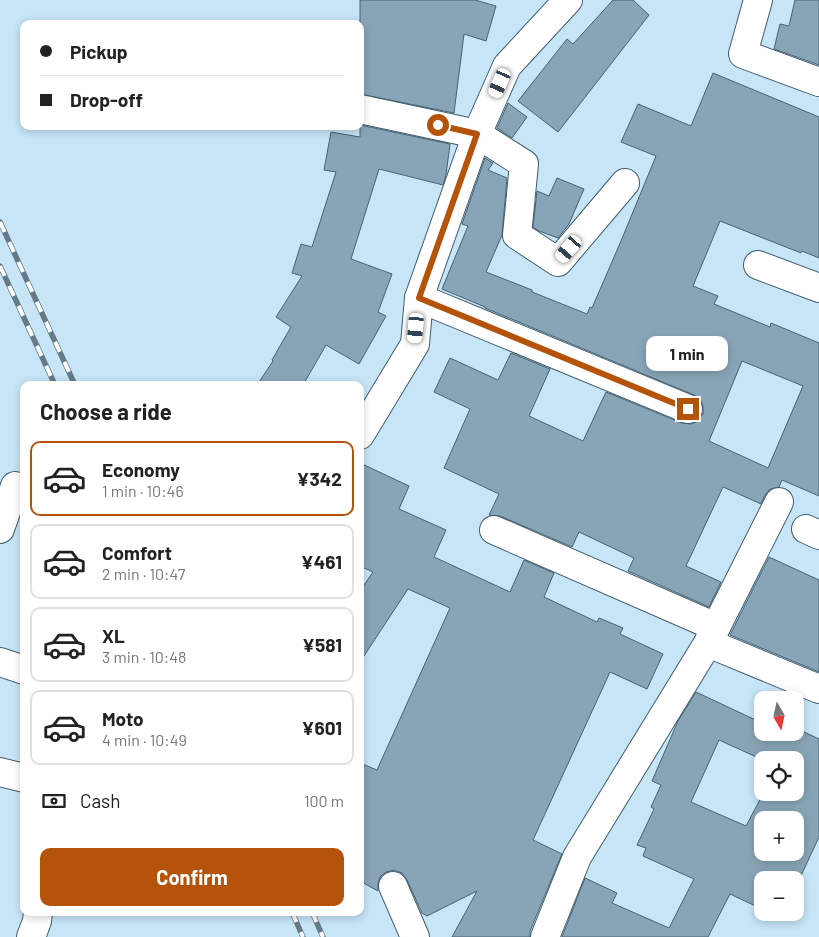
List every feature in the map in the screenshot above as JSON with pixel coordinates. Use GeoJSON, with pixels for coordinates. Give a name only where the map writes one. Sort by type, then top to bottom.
{"type":"FeatureCollection","features":[{"type":"Feature","properties":{"kind":"street"},"geometry":{"type":"LineString","coordinates":[[364,428],[415,344],[419,298],[477,134],[507,66],[568,0]]}},
{"type":"Feature","properties":{"kind":"street"},"geometry":{"type":"LineString","coordinates":[[758,0],[743,54],[819,82]]}},
{"type":"Feature","properties":{"kind":"street"},"geometry":{"type":"LineString","coordinates":[[364,110],[477,134],[524,164],[517,236],[558,262],[626,183]]}},
{"type":"Feature","properties":{"kind":"street"},"geometry":{"type":"LineString","coordinates":[[758,265],[819,288]]}},
{"type":"Feature","properties":{"kind":"street"},"geometry":{"type":"LineString","coordinates":[[419,298],[688,409]]}},
{"type":"Feature","properties":{"kind":"street"},"geometry":{"type":"LineString","coordinates":[[0,529],[15,486]]}},
{"type":"Feature","properties":{"kind":"street"},"geometry":{"type":"LineString","coordinates":[[545,937],[577,857],[712,635],[779,502]]}},
{"type":"Feature","properties":{"kind":"street"},"geometry":{"type":"LineString","coordinates":[[494,530],[819,689]]}},
{"type":"Feature","properties":{"kind":"street"},"geometry":{"type":"LineString","coordinates":[[0,662],[20,669]]}},
{"type":"Feature","properties":{"kind":"street"},"geometry":{"type":"LineString","coordinates":[[0,772],[20,777]]}},
{"type":"Feature","properties":{"kind":"street"},"geometry":{"type":"LineString","coordinates":[[394,886],[415,937]]}},
{"type":"Feature","properties":{"kind":"street"},"geometry":{"type":"LineString","coordinates":[[31,937],[37,916]]}},
{"type":"Feature","properties":{"kind":"building"},"geometry":{"type":"Polygon","coordinates":[[[360,0],[475,0],[496,6],[486,41],[464,34],[454,113],[364,95],[364,20],[360,20],[360,0]]]}},
{"type":"Feature","properties":{"kind":"building"},"geometry":{"type":"Polygon","coordinates":[[[613,0],[633,0],[649,15],[558,132],[518,101],[567,39],[573,44],[613,0]]]}},
{"type":"Feature","properties":{"kind":"building"},"geometry":{"type":"Polygon","coordinates":[[[795,0],[819,0],[819,65],[774,49],[780,24],[789,26],[795,0]]]}},
{"type":"Feature","properties":{"kind":"building"},"geometry":{"type":"Polygon","coordinates":[[[713,73],[819,117],[819,258],[802,251],[801,253],[720,221],[693,286],[718,296],[714,304],[770,327],[771,323],[819,343],[819,496],[782,480],[779,487],[770,489],[761,504],[723,487],[686,566],[721,582],[709,607],[628,571],[634,558],[579,532],[572,547],[500,516],[489,515],[499,494],[444,468],[470,409],[434,392],[450,358],[498,380],[511,353],[550,369],[529,416],[583,441],[606,392],[682,423],[691,424],[698,421],[703,414],[703,406],[700,399],[694,395],[442,289],[468,226],[462,224],[485,158],[493,163],[488,170],[507,178],[502,235],[486,272],[587,314],[590,307],[592,308],[656,156],[621,142],[638,104],[691,126],[713,73]],[[742,361],[709,441],[768,468],[803,386],[742,361]]]}},
{"type":"Feature","properties":{"kind":"building"},"geometry":{"type":"Polygon","coordinates":[[[508,103],[527,117],[512,138],[497,128],[508,103]]]}},
{"type":"Feature","properties":{"kind":"building"},"geometry":{"type":"Polygon","coordinates":[[[364,126],[450,144],[443,185],[379,169],[351,259],[392,274],[378,312],[386,316],[359,364],[326,345],[305,381],[260,381],[291,327],[276,317],[302,276],[292,273],[301,244],[312,247],[336,172],[324,170],[331,132],[360,137],[360,130],[364,130],[364,126]]]}},
{"type":"Feature","properties":{"kind":"building"},"geometry":{"type":"Polygon","coordinates":[[[557,178],[584,189],[569,224],[558,238],[533,227],[537,191],[549,196],[557,178]]]}},
{"type":"Feature","properties":{"kind":"building"},"geometry":{"type":"Polygon","coordinates":[[[364,465],[409,486],[399,509],[446,530],[434,557],[510,592],[524,560],[554,573],[544,597],[597,622],[599,618],[623,628],[620,634],[663,654],[647,689],[610,672],[533,840],[562,854],[530,931],[530,937],[452,937],[477,891],[427,916],[422,913],[402,873],[394,870],[386,872],[380,877],[378,891],[364,883],[364,765],[377,770],[450,608],[408,589],[364,656],[364,585],[373,572],[364,568],[364,465]]]}},
{"type":"Feature","properties":{"kind":"building"},"geometry":{"type":"Polygon","coordinates":[[[769,557],[819,580],[819,672],[730,635],[769,557]]]}},
{"type":"Feature","properties":{"kind":"building"},"geometry":{"type":"Polygon","coordinates":[[[696,692],[754,719],[754,741],[804,741],[804,732],[819,739],[819,837],[803,871],[754,871],[754,905],[730,894],[708,937],[562,937],[585,878],[617,893],[612,903],[669,928],[694,879],[643,856],[646,848],[637,845],[654,809],[651,807],[661,785],[652,781],[678,721],[696,692]],[[719,740],[691,802],[746,826],[759,801],[804,801],[804,751],[754,751],[754,756],[719,740]]]}},
{"type":"Feature","properties":{"kind":"railway"},"geometry":{"type":"LineString","coordinates":[[0,222],[73,381]]}},
{"type":"Feature","properties":{"kind":"railway"},"geometry":{"type":"LineString","coordinates":[[0,266],[53,381]]}},
{"type":"Feature","properties":{"kind":"railway"},"geometry":{"type":"LineString","coordinates":[[294,916],[303,937]]}},
{"type":"Feature","properties":{"kind":"railway"},"geometry":{"type":"LineString","coordinates":[[314,916],[323,937]]}},
{"type":"Feature","properties":{"kind":"route"},"geometry":{"type":"LineString","coordinates":[[438,125],[477,134],[419,298],[688,409]]}}]}
